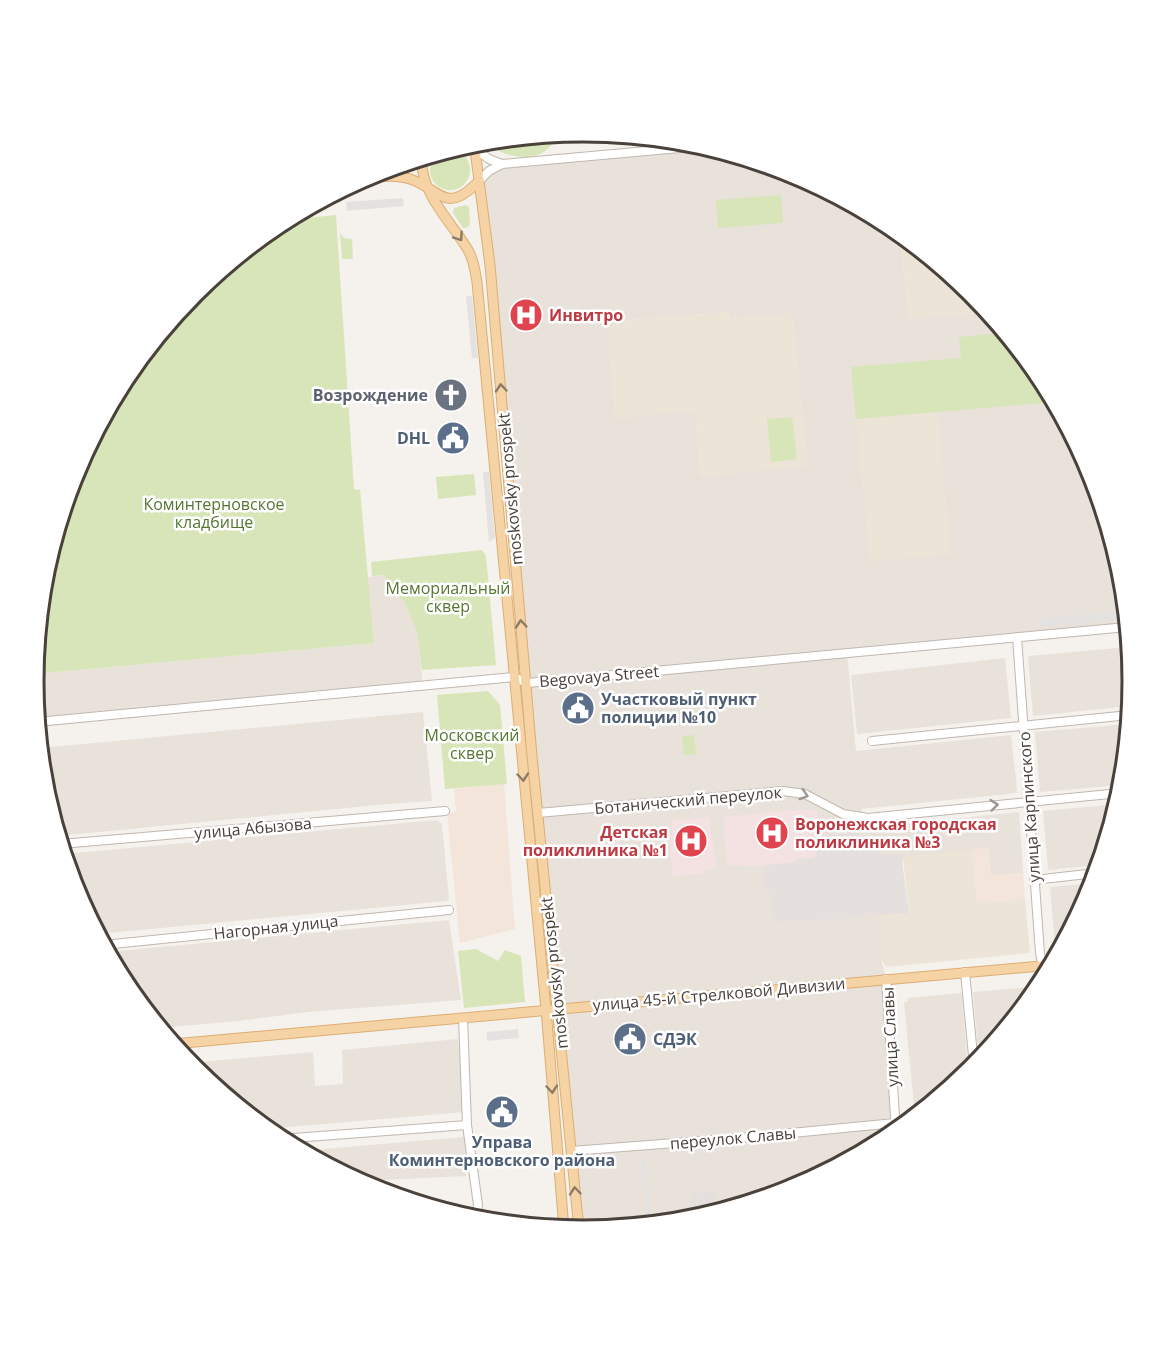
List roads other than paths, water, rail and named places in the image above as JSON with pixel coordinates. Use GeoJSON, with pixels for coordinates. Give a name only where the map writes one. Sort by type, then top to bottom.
{"type":"FeatureCollection","features":[{"type":"Feature","properties":{"kind":"main road","name":"moskovsky prospekt"},"geometry":{"type":"LineString","coordinates":[[474,153],[490,265],[538,813],[578,1220]]}},
{"type":"Feature","properties":{"kind":"main road","name":"moskovsky prospekt"},"geometry":{"type":"LineString","coordinates":[[422,167],[427,188],[469,252],[475,273],[546,1009],[563,1219]]}},
{"type":"Feature","properties":{"kind":"main road"},"geometry":{"type":"LineString","coordinates":[[395,176],[411,179],[439,196],[451,198],[469,191],[479,181]]}},
{"type":"Feature","properties":{"kind":"main road","name":"улица 45-й Стрелковой Дивизии"},"geometry":{"type":"LineString","coordinates":[[184,1043],[965,972],[1038,969]]}},
{"type":"Feature","properties":{"kind":"street"},"geometry":{"type":"LineString","coordinates":[[479,181],[489,171],[502,164],[668,149]]}},
{"type":"Feature","properties":{"kind":"street"},"geometry":{"type":"LineString","coordinates":[[480,152],[489,159],[502,164]]}},
{"type":"Feature","properties":{"kind":"street","name":"Begovaya Street"},"geometry":{"type":"LineString","coordinates":[[514,677],[527,683],[1118,628]]}},
{"type":"Feature","properties":{"kind":"street","name":"улица Карпинского"},"geometry":{"type":"LineString","coordinates":[[1017,638],[1034,880],[1045,958]]}},
{"type":"Feature","properties":{"kind":"street"},"geometry":{"type":"LineString","coordinates":[[45,721],[514,677]]}},
{"type":"Feature","properties":{"kind":"street"},"geometry":{"type":"LineString","coordinates":[[872,741],[1120,716]]}},
{"type":"Feature","properties":{"kind":"street","name":"Ботанический переулок"},"geometry":{"type":"LineString","coordinates":[[538,813],[783,791],[804,794],[843,814],[868,818],[1109,794]]}},
{"type":"Feature","properties":{"kind":"street","name":"улица Абызова"},"geometry":{"type":"LineString","coordinates":[[69,843],[445,811]]}},
{"type":"Feature","properties":{"kind":"street"},"geometry":{"type":"LineString","coordinates":[[1034,880],[1085,874]]}},
{"type":"Feature","properties":{"kind":"street","name":"Нагорная улица"},"geometry":{"type":"LineString","coordinates":[[113,944],[449,910]]}},
{"type":"Feature","properties":{"kind":"street"},"geometry":{"type":"LineString","coordinates":[[965,972],[973,1053]]}},
{"type":"Feature","properties":{"kind":"street","name":"улица Славы"},"geometry":{"type":"LineString","coordinates":[[886,979],[895,1120]]}},
{"type":"Feature","properties":{"kind":"street"},"geometry":{"type":"LineString","coordinates":[[463,1018],[467,1125],[477,1210]]}},
{"type":"Feature","properties":{"kind":"street"},"geometry":{"type":"LineString","coordinates":[[297,1138],[467,1125]]}},
{"type":"Feature","properties":{"kind":"street","name":"переулок Славы"},"geometry":{"type":"LineString","coordinates":[[572,1151],[884,1128]]}},
{"type":"Feature","properties":{"kind":"place","name":"Инвитро"},"geometry":{"type":"Point","coordinates":[526,315]}},
{"type":"Feature","properties":{"kind":"place","name":"Возрождение"},"geometry":{"type":"Point","coordinates":[451,395]}},
{"type":"Feature","properties":{"kind":"place","name":"DHL"},"geometry":{"type":"Point","coordinates":[453,438]}},
{"type":"Feature","properties":{"kind":"place","name":"Участковый пункт полиции №10"},"geometry":{"type":"Point","coordinates":[578,708]}},
{"type":"Feature","properties":{"kind":"place","name":"Воронежская городская поликлиника №3"},"geometry":{"type":"Point","coordinates":[772,833]}},
{"type":"Feature","properties":{"kind":"place","name":"Детская поликлиника №1"},"geometry":{"type":"Point","coordinates":[691,841]}},
{"type":"Feature","properties":{"kind":"place","name":"СДЭК"},"geometry":{"type":"Point","coordinates":[630,1039]}},
{"type":"Feature","properties":{"kind":"place","name":"Управа Коминтерновского района"},"geometry":{"type":"Point","coordinates":[502,1112]}},
{"type":"Feature","properties":{"kind":"park label","name":"Коминтерновское кладбище"},"geometry":{"type":"Point","coordinates":[214,513]}},
{"type":"Feature","properties":{"kind":"park label","name":"Мемориальный сквер"},"geometry":{"type":"Point","coordinates":[448,597]}},
{"type":"Feature","properties":{"kind":"park label","name":"Московский сквер"},"geometry":{"type":"Point","coordinates":[472,744]}}]}
